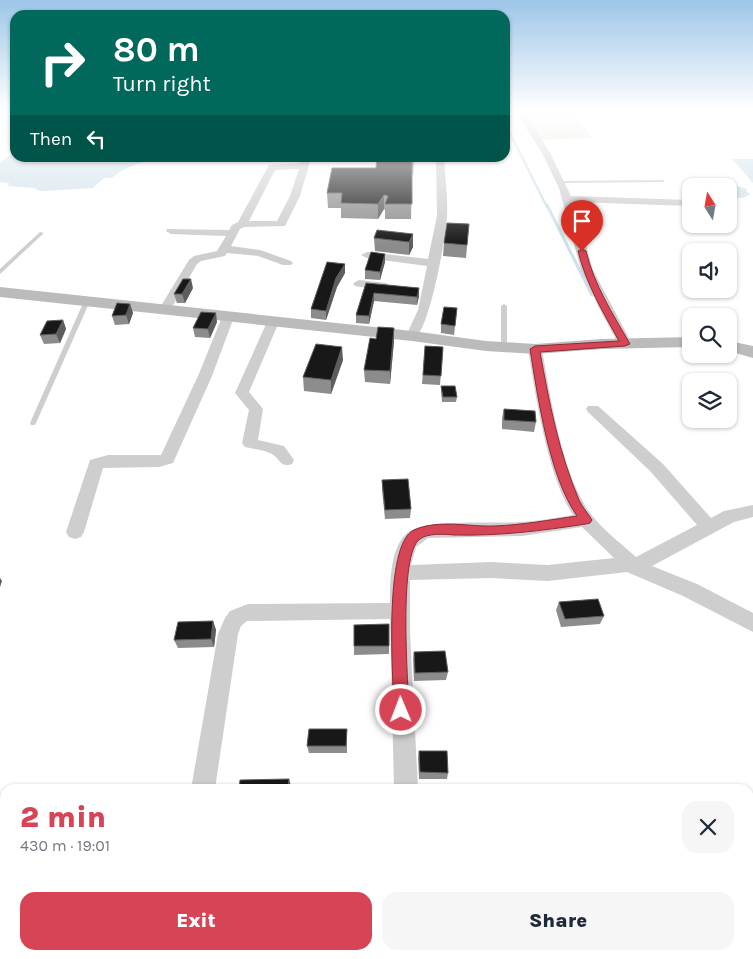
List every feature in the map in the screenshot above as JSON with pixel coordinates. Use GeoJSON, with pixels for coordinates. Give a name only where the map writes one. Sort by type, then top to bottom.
{"type":"FeatureCollection","features":[{"type":"Feature","properties":{"kind":"main road"},"geometry":{"type":"LineString","coordinates":[[0,292],[504,347],[535,349],[602,344],[682,342]]}},
{"type":"Feature","properties":{"kind":"main road"},"geometry":{"type":"LineString","coordinates":[[737,348],[753,352]]}},
{"type":"Feature","properties":{"kind":"street"},"geometry":{"type":"LineString","coordinates":[[547,155],[561,182],[567,199],[587,270],[625,344]]}},
{"type":"Feature","properties":{"kind":"street"},"geometry":{"type":"LineString","coordinates":[[165,309],[193,262],[198,258],[218,255],[225,249],[236,227],[242,224],[281,224],[295,196],[306,162],[272,167],[242,224]]}},
{"type":"Feature","properties":{"kind":"street"},"geometry":{"type":"LineString","coordinates":[[412,336],[424,310],[423,291],[434,263],[442,216],[440,162]]}},
{"type":"Feature","properties":{"kind":"street"},"geometry":{"type":"LineString","coordinates":[[567,199],[682,203]]}},
{"type":"Feature","properties":{"kind":"street"},"geometry":{"type":"LineString","coordinates":[[171,231],[233,233]]}},
{"type":"Feature","properties":{"kind":"street"},"geometry":{"type":"LineString","coordinates":[[225,249],[260,253],[288,263]]}},
{"type":"Feature","properties":{"kind":"street"},"geometry":{"type":"LineString","coordinates":[[367,255],[434,263]]}},
{"type":"Feature","properties":{"kind":"street"},"geometry":{"type":"LineString","coordinates":[[359,284],[398,288]]}},
{"type":"Feature","properties":{"kind":"street"},"geometry":{"type":"LineString","coordinates":[[75,532],[96,464],[108,461],[159,461],[167,459],[205,376],[228,317]]}},
{"type":"Feature","properties":{"kind":"street"},"geometry":{"type":"LineString","coordinates":[[274,322],[242,393],[254,406],[256,414],[250,443],[278,450],[286,460]]}},
{"type":"Feature","properties":{"kind":"street"},"geometry":{"type":"LineString","coordinates":[[535,349],[544,401],[558,458],[575,504],[586,520],[627,559],[753,623]]}},
{"type":"Feature","properties":{"kind":"street"},"geometry":{"type":"LineString","coordinates":[[594,409],[657,468],[709,527]]}},
{"type":"Feature","properties":{"kind":"street"},"geometry":{"type":"LineString","coordinates":[[402,573],[491,570],[548,573],[627,559],[709,527],[730,516],[753,511]]}},
{"type":"Feature","properties":{"kind":"street"},"geometry":{"type":"LineString","coordinates":[[406,784],[401,710],[399,611],[402,573],[408,544],[417,534],[428,531],[522,529],[586,520]]}},
{"type":"Feature","properties":{"kind":"street"},"geometry":{"type":"LineString","coordinates":[[205,784],[228,634],[231,622],[236,615],[254,611],[399,611]]}},
{"type":"Feature","properties":{"kind":"lane"},"geometry":{"type":"LineString","coordinates":[[561,182],[662,181]]}},
{"type":"Feature","properties":{"kind":"lane"},"geometry":{"type":"LineString","coordinates":[[0,272],[42,233]]}},
{"type":"Feature","properties":{"kind":"lane"},"geometry":{"type":"LineString","coordinates":[[33,423],[88,301]]}},
{"type":"Feature","properties":{"kind":"lane"},"geometry":{"type":"LineString","coordinates":[[504,306],[504,347]]}},
{"type":"Feature","properties":{"kind":"water"},"geometry":{"type":"Polygon","coordinates":[[[10,156],[10,162],[143,162],[126,168],[112,178],[104,178],[93,188],[40,191],[34,188],[8,186],[9,183],[0,182],[0,162],[10,156]]]}},
{"type":"Feature","properties":{"kind":"water"},"geometry":{"type":"Polygon","coordinates":[[[732,159],[753,159],[753,183],[732,159]]]}},
{"type":"Feature","properties":{"kind":"water"},"geometry":{"type":"Polygon","coordinates":[[[738,186],[747,189],[746,191],[750,194],[743,198],[738,198],[738,186]]]}},
{"type":"Feature","properties":{"kind":"building"},"geometry":{"type":"Polygon","coordinates":[[[377,162],[412,162],[412,204],[385,204],[388,196],[384,195],[378,204],[341,203],[342,193],[327,193],[332,168],[376,168],[377,162]]]}},
{"type":"Feature","properties":{"kind":"building"},"geometry":{"type":"Polygon","coordinates":[[[447,223],[469,224],[467,245],[444,243],[447,223]]]}},
{"type":"Feature","properties":{"kind":"building"},"geometry":{"type":"Polygon","coordinates":[[[377,230],[413,234],[409,242],[374,238],[377,230]]]}},
{"type":"Feature","properties":{"kind":"building"},"geometry":{"type":"Polygon","coordinates":[[[371,252],[385,254],[380,272],[365,270],[371,252]]]}},
{"type":"Feature","properties":{"kind":"building"},"geometry":{"type":"Polygon","coordinates":[[[327,262],[345,264],[336,278],[326,311],[311,309],[327,262]]]}},
{"type":"Feature","properties":{"kind":"building"},"geometry":{"type":"Polygon","coordinates":[[[183,279],[191,279],[182,294],[174,294],[183,279]]]}},
{"type":"Feature","properties":{"kind":"building"},"geometry":{"type":"Polygon","coordinates":[[[366,283],[419,288],[417,297],[374,293],[369,316],[356,315],[366,283]]]}},
{"type":"Feature","properties":{"kind":"building"},"geometry":{"type":"Polygon","coordinates":[[[117,303],[130,304],[126,315],[112,316],[117,303]]]}},
{"type":"Feature","properties":{"kind":"building"},"geometry":{"type":"Polygon","coordinates":[[[444,307],[457,308],[455,326],[441,324],[444,307]]]}},
{"type":"Feature","properties":{"kind":"building"},"geometry":{"type":"Polygon","coordinates":[[[201,312],[216,313],[208,329],[193,328],[201,312]]]}},
{"type":"Feature","properties":{"kind":"building"},"geometry":{"type":"Polygon","coordinates":[[[63,320],[56,334],[40,335],[47,321],[63,320]]]}},
{"type":"Feature","properties":{"kind":"building"},"geometry":{"type":"Polygon","coordinates":[[[378,327],[394,328],[390,371],[364,370],[370,338],[376,339],[378,327]]]}},
{"type":"Feature","properties":{"kind":"building"},"geometry":{"type":"Polygon","coordinates":[[[316,344],[342,347],[331,380],[303,377],[316,344]]]}},
{"type":"Feature","properties":{"kind":"building"},"geometry":{"type":"Polygon","coordinates":[[[425,346],[443,347],[441,376],[423,375],[425,346]]]}},
{"type":"Feature","properties":{"kind":"building"},"geometry":{"type":"Polygon","coordinates":[[[441,386],[455,386],[457,397],[443,397],[441,386]]]}},
{"type":"Feature","properties":{"kind":"building"},"geometry":{"type":"Polygon","coordinates":[[[504,409],[535,411],[536,422],[504,420],[504,409]]]}},
{"type":"Feature","properties":{"kind":"building"},"geometry":{"type":"Polygon","coordinates":[[[408,479],[411,509],[385,510],[382,480],[408,479]]]}},
{"type":"Feature","properties":{"kind":"building"},"geometry":{"type":"Polygon","coordinates":[[[598,599],[604,616],[565,619],[559,602],[598,599]]]}},
{"type":"Feature","properties":{"kind":"building"},"geometry":{"type":"Polygon","coordinates":[[[213,621],[211,639],[174,640],[178,622],[213,621]]]}},
{"type":"Feature","properties":{"kind":"building"},"geometry":{"type":"Polygon","coordinates":[[[389,624],[389,646],[354,646],[354,625],[389,624]]]}},
{"type":"Feature","properties":{"kind":"building"},"geometry":{"type":"Polygon","coordinates":[[[445,651],[448,672],[415,673],[414,652],[445,651]]]}},
{"type":"Feature","properties":{"kind":"building"},"geometry":{"type":"Polygon","coordinates":[[[309,729],[347,729],[346,746],[307,746],[309,729]]]}},
{"type":"Feature","properties":{"kind":"building"},"geometry":{"type":"Polygon","coordinates":[[[419,751],[447,751],[448,773],[420,772],[419,751]]]}},
{"type":"Feature","properties":{"kind":"building"},"geometry":{"type":"Polygon","coordinates":[[[289,779],[288,784],[240,784],[240,780],[289,779]]]}},
{"type":"Feature","properties":{"kind":"waterway"},"geometry":{"type":"LineString","coordinates":[[521,155],[547,207]]}},
{"type":"Feature","properties":{"kind":"waterway"},"geometry":{"type":"LineString","coordinates":[[547,205],[592,295]]}},
{"type":"Feature","properties":{"kind":"route"},"geometry":{"type":"LineString","coordinates":[[401,710],[399,611],[403,564],[408,544],[417,534],[441,530],[492,531],[522,529],[586,520],[575,504],[558,458],[544,401],[535,349],[625,344],[587,270],[582,251]]}}]}
